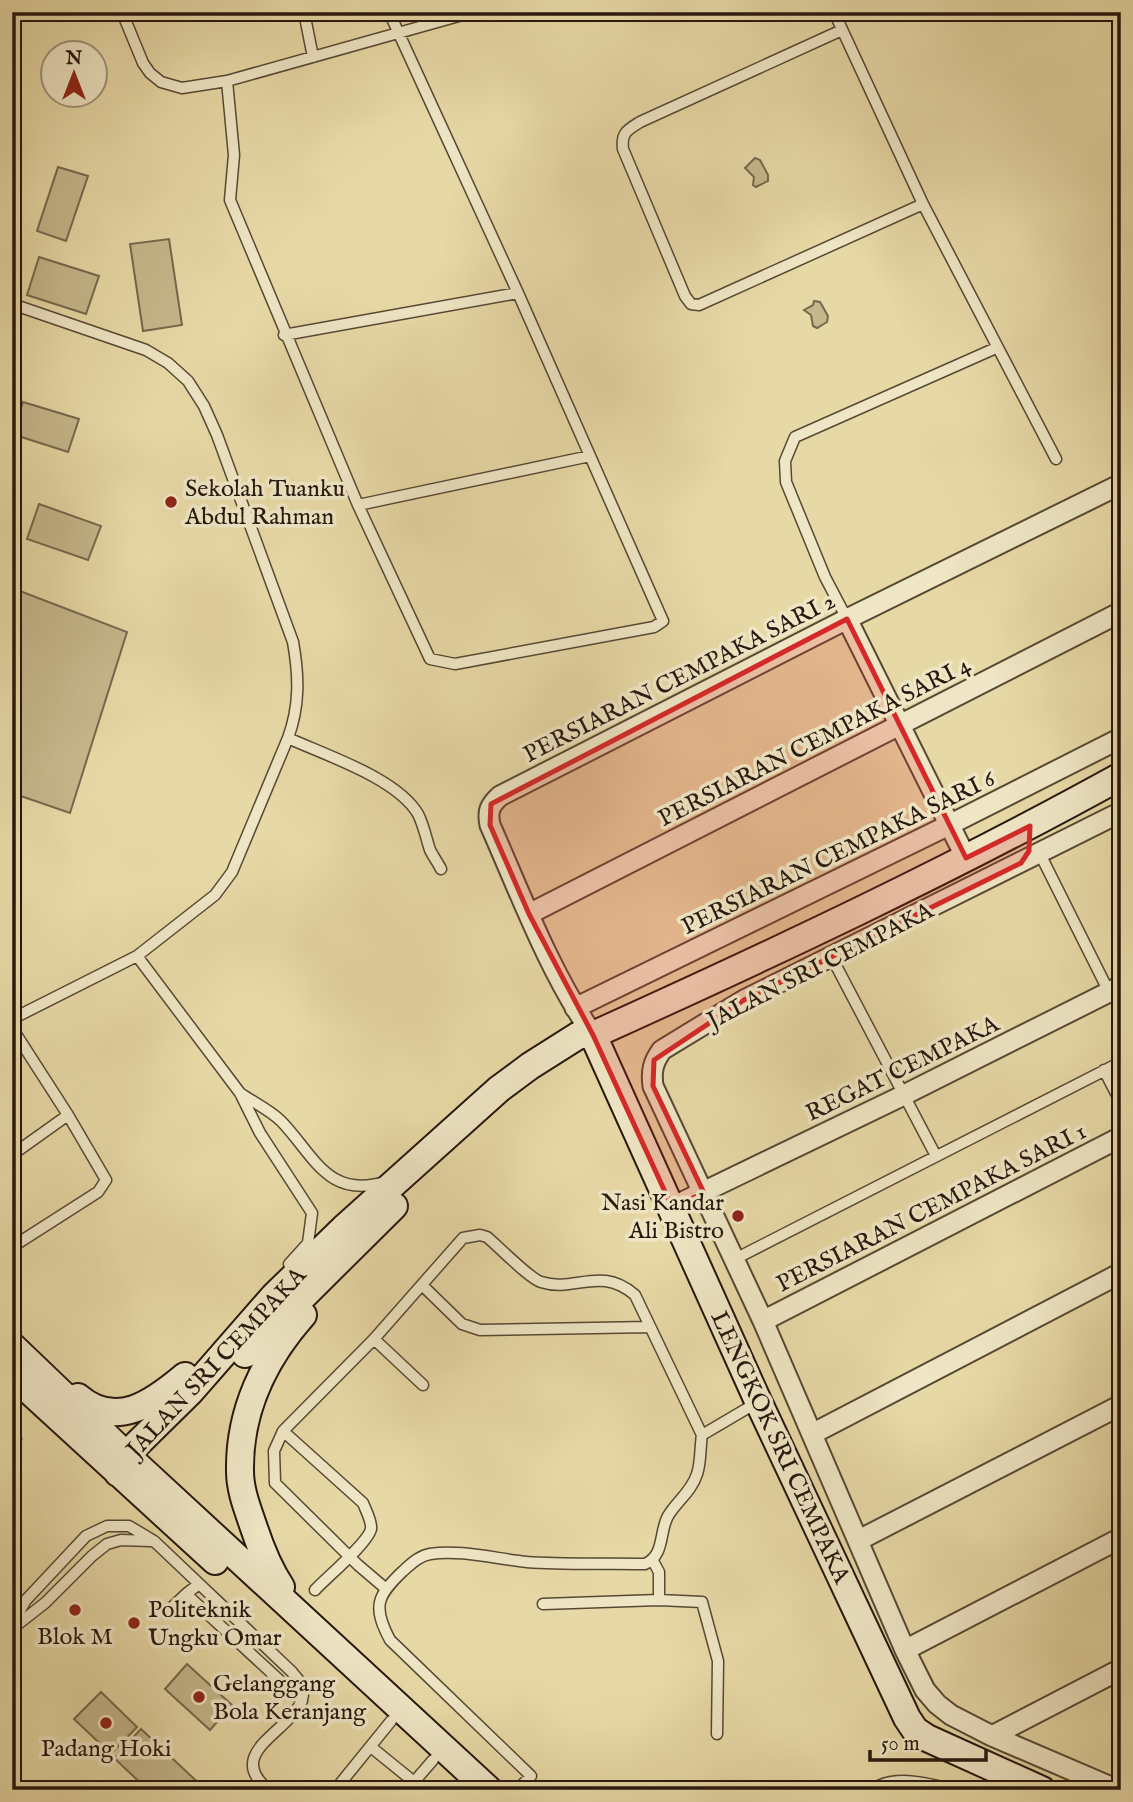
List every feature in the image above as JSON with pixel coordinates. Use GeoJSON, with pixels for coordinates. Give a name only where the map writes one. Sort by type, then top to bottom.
{"type":"FeatureCollection","features":[{"type":"Feature","properties":{"kind":"street","name":"PERSIARAN CEMPAKA SARI 2"},"geometry":{"type":"LineString","coordinates":[[593,1034],[575,1008],[529,914],[490,825],[488,814],[491,804],[500,796],[847,619],[1121,484]]}},
{"type":"Feature","properties":{"kind":"street","name":"PERSIARAN CEMPAKA SARI 4"},"geometry":{"type":"LineString","coordinates":[[529,914],[1121,612]]}},
{"type":"Feature","properties":{"kind":"street"},"geometry":{"type":"LineString","coordinates":[[847,619],[966,858]]}},
{"type":"Feature","properties":{"kind":"street","name":"PERSIARAN CEMPAKA SARI 6"},"geometry":{"type":"LineString","coordinates":[[575,1008],[1121,738]]}},
{"type":"Feature","properties":{"kind":"street","name":"JALAN SRI CEMPAKA"},"geometry":{"type":"LineString","coordinates":[[128,1465],[274,1296],[488,1098],[530,1066],[579,1035],[593,1034],[728,973],[1030,826],[1121,776]]}},
{"type":"Feature","properties":{"kind":"street","name":"JALAN SRI CEMPAKA"},"geometry":{"type":"LineString","coordinates":[[1118,1790],[951,1715],[925,1690],[905,1650],[763,1321],[653,1086],[651,1073],[654,1060],[662,1050],[744,1000],[1040,854],[1121,811]]}},
{"type":"Feature","properties":{"kind":"street"},"geometry":{"type":"LineString","coordinates":[[1030,826],[1048,841],[1061,842]]}},
{"type":"Feature","properties":{"kind":"street"},"geometry":{"type":"LineString","coordinates":[[1021,863],[1029,851],[1030,826]]}},
{"type":"Feature","properties":{"kind":"street"},"geometry":{"type":"LineString","coordinates":[[728,973],[744,1000]]}},
{"type":"Feature","properties":{"kind":"street","name":"REGAT CEMPAKA"},"geometry":{"type":"LineString","coordinates":[[672,1207],[1117,989]]}},
{"type":"Feature","properties":{"kind":"street","name":"JALAN SRI CEMPAKA"},"geometry":{"type":"LineString","coordinates":[[128,1465],[463,1137],[514,1093],[587,1043],[593,1034]]}},
{"type":"Feature","properties":{"kind":"street","name":"LENGKOK SRI CEMPAKA"},"geometry":{"type":"LineString","coordinates":[[593,1034],[758,1401],[907,1717],[915,1730],[927,1738],[1042,1790]]}},
{"type":"Feature","properties":{"kind":"street","name":"PERSIARAN CEMPAKA SARI 1"},"geometry":{"type":"LineString","coordinates":[[763,1321],[1121,1137]]}},
{"type":"Feature","properties":{"kind":"street"},"geometry":{"type":"LineString","coordinates":[[299,1614],[272,1574],[244,1499],[240,1473],[243,1425],[251,1399],[270,1358],[290,1328],[326,1288],[356,1243]]}},
{"type":"Feature","properties":{"kind":"street"},"geometry":{"type":"LineString","coordinates":[[812,1434],[1121,1273]]}},
{"type":"Feature","properties":{"kind":"street"},"geometry":{"type":"LineString","coordinates":[[45,1376],[56,1378],[87,1405],[103,1412],[124,1412],[159,1397],[242,1330]]}},
{"type":"Feature","properties":{"kind":"street"},"geometry":{"type":"LineString","coordinates":[[12,1346],[45,1376],[128,1465],[438,1754],[489,1790]]}},
{"type":"Feature","properties":{"kind":"street"},"geometry":{"type":"LineString","coordinates":[[12,1376],[128,1465],[299,1614],[397,1715]]}},
{"type":"Feature","properties":{"kind":"street"},"geometry":{"type":"LineString","coordinates":[[859,1540],[1121,1405]]}},
{"type":"Feature","properties":{"kind":"street"},"geometry":{"type":"LineString","coordinates":[[905,1650],[1121,1538]]}},
{"type":"Feature","properties":{"kind":"street"},"geometry":{"type":"LineString","coordinates":[[992,1735],[1121,1669]]}},
{"type":"Feature","properties":{"kind":"street"},"geometry":{"type":"LineString","coordinates":[[438,1754],[465,1790]]}},
{"type":"Feature","properties":{"kind":"lane"},"geometry":{"type":"LineString","coordinates":[[122,12],[143,63],[150,73],[161,82],[182,88],[227,81],[473,12]]}},
{"type":"Feature","properties":{"kind":"lane"},"geometry":{"type":"LineString","coordinates":[[304,12],[313,57]]}},
{"type":"Feature","properties":{"kind":"lane"},"geometry":{"type":"LineString","coordinates":[[227,81],[234,155],[230,200],[284,335],[358,505],[430,659],[455,664],[654,627],[663,621],[519,293],[389,12]]}},
{"type":"Feature","properties":{"kind":"lane"},"geometry":{"type":"LineString","coordinates":[[834,12],[923,204],[1056,459]]}},
{"type":"Feature","properties":{"kind":"lane"},"geometry":{"type":"LineString","coordinates":[[842,30],[640,122],[625,131],[621,137],[622,149],[685,296],[691,304],[699,305],[923,204]]}},
{"type":"Feature","properties":{"kind":"lane"},"geometry":{"type":"LineString","coordinates":[[284,335],[519,293]]}},
{"type":"Feature","properties":{"kind":"lane"},"geometry":{"type":"LineString","coordinates":[[12,304],[146,350],[168,363],[188,381],[217,435],[293,642],[299,677],[293,723],[288,738],[232,872],[215,895],[137,956],[12,1019]]}},
{"type":"Feature","properties":{"kind":"lane"},"geometry":{"type":"LineString","coordinates":[[847,619],[825,577],[786,482],[785,461],[795,437],[996,348]]}},
{"type":"Feature","properties":{"kind":"lane"},"geometry":{"type":"LineString","coordinates":[[358,505],[590,456]]}},
{"type":"Feature","properties":{"kind":"lane"},"geometry":{"type":"LineString","coordinates":[[288,738],[380,780],[400,794],[417,813],[431,851],[442,869]]}},
{"type":"Feature","properties":{"kind":"lane"},"geometry":{"type":"LineString","coordinates":[[1040,854],[1117,989]]}},
{"type":"Feature","properties":{"kind":"lane"},"geometry":{"type":"LineString","coordinates":[[137,956],[240,1093],[260,1133],[312,1213],[308,1243],[287,1266],[274,1296]]}},
{"type":"Feature","properties":{"kind":"lane"},"geometry":{"type":"LineString","coordinates":[[832,957],[936,1156]]}},
{"type":"Feature","properties":{"kind":"lane"},"geometry":{"type":"LineString","coordinates":[[12,1028],[106,1180],[98,1192],[12,1247]]}},
{"type":"Feature","properties":{"kind":"lane"},"geometry":{"type":"LineString","coordinates":[[735,1259],[1121,1062]]}},
{"type":"Feature","properties":{"kind":"lane"},"geometry":{"type":"LineString","coordinates":[[1104,1070],[1121,1103]]}},
{"type":"Feature","properties":{"kind":"lane"},"geometry":{"type":"LineString","coordinates":[[240,1093],[280,1120],[323,1172],[342,1183],[381,1183],[401,1177]]}},
{"type":"Feature","properties":{"kind":"lane"},"geometry":{"type":"LineString","coordinates":[[12,1155],[68,1115]]}},
{"type":"Feature","properties":{"kind":"lane"},"geometry":{"type":"LineString","coordinates":[[384,1588],[275,1483],[274,1451],[283,1431],[374,1339],[463,1238],[480,1235],[487,1237],[540,1282],[555,1284],[609,1281],[623,1285],[635,1295],[702,1435],[697,1474],[669,1515],[663,1529],[661,1546],[653,1561],[645,1564],[530,1562],[443,1553],[427,1555],[415,1560],[384,1588],[380,1600],[379,1620],[390,1640],[531,1776],[517,1790]]}},
{"type":"Feature","properties":{"kind":"lane"},"geometry":{"type":"LineString","coordinates":[[422,1285],[462,1324],[480,1331],[650,1327]]}},
{"type":"Feature","properties":{"kind":"lane"},"geometry":{"type":"LineString","coordinates":[[374,1339],[424,1385]]}},
{"type":"Feature","properties":{"kind":"lane"},"geometry":{"type":"LineString","coordinates":[[702,1435],[758,1401]]}},
{"type":"Feature","properties":{"kind":"lane"},"geometry":{"type":"LineString","coordinates":[[283,1431],[363,1503],[369,1516],[371,1529],[365,1541],[315,1590]]}},
{"type":"Feature","properties":{"kind":"lane"},"geometry":{"type":"LineString","coordinates":[[12,1626],[26,1600],[86,1536],[107,1526],[129,1526],[154,1541],[292,1672],[302,1686],[302,1701],[297,1710],[260,1747],[254,1759],[253,1772],[269,1790]]}},
{"type":"Feature","properties":{"kind":"lane"},"geometry":{"type":"LineString","coordinates":[[12,1626],[45,1603],[107,1544],[121,1540],[154,1541]]}},
{"type":"Feature","properties":{"kind":"lane"},"geometry":{"type":"LineString","coordinates":[[653,1561],[659,1572],[659,1601]]}},
{"type":"Feature","properties":{"kind":"lane"},"geometry":{"type":"LineString","coordinates":[[166,1613],[199,1584]]}},
{"type":"Feature","properties":{"kind":"lane"},"geometry":{"type":"LineString","coordinates":[[186,1594],[302,1701]]}},
{"type":"Feature","properties":{"kind":"lane"},"geometry":{"type":"LineString","coordinates":[[543,1604],[702,1602],[718,1661],[717,1734]]}},
{"type":"Feature","properties":{"kind":"lane"},"geometry":{"type":"LineString","coordinates":[[335,1790],[397,1715]]}},
{"type":"Feature","properties":{"kind":"lane"},"geometry":{"type":"LineString","coordinates":[[371,1747],[411,1786],[438,1754]]}},
{"type":"Feature","properties":{"kind":"lane"},"geometry":{"type":"LineString","coordinates":[[871,1790],[879,1784],[904,1781],[932,1784],[953,1790]]}},
{"type":"Feature","properties":{"kind":"highlighted area"},"geometry":{"type":"Polygon","coordinates":[[[847,619],[966,858],[1030,826],[1029,851],[1021,863],[744,1000],[654,1060],[653,1086],[704,1193],[672,1207],[593,1035],[529,914],[490,825],[491,804],[847,619]]]}},
{"type":"Feature","properties":{"kind":"shaded area"},"geometry":{"type":"Polygon","coordinates":[[[755,158],[760,160],[768,175],[768,181],[756,187],[753,185],[754,177],[745,168],[755,158]]]}},
{"type":"Feature","properties":{"kind":"shaded area"},"geometry":{"type":"Polygon","coordinates":[[[58,167],[88,176],[66,241],[37,231],[58,167]]]}},
{"type":"Feature","properties":{"kind":"shaded area"},"geometry":{"type":"Polygon","coordinates":[[[169,239],[182,325],[143,331],[130,244],[169,239]]]}},
{"type":"Feature","properties":{"kind":"shaded area"},"geometry":{"type":"Polygon","coordinates":[[[39,257],[99,276],[86,314],[27,295],[39,257]]]}},
{"type":"Feature","properties":{"kind":"shaded area"},"geometry":{"type":"Polygon","coordinates":[[[814,301],[820,302],[828,316],[827,322],[817,328],[813,326],[811,315],[804,310],[813,305],[814,301]]]}},
{"type":"Feature","properties":{"kind":"shaded area"},"geometry":{"type":"Polygon","coordinates":[[[23,402],[79,419],[68,452],[12,434],[23,402]]]}},
{"type":"Feature","properties":{"kind":"shaded area"},"geometry":{"type":"Polygon","coordinates":[[[39,504],[101,526],[88,560],[27,539],[39,504]]]}},
{"type":"Feature","properties":{"kind":"shaded area"},"geometry":{"type":"Polygon","coordinates":[[[12,588],[127,632],[70,813],[12,793],[12,588]]]}},
{"type":"Feature","properties":{"kind":"shaded area","name":"Gelanggang Bola Keranjang"},"geometry":{"type":"Polygon","coordinates":[[[187,1664],[232,1705],[210,1730],[165,1689],[187,1664]]]}},
{"type":"Feature","properties":{"kind":"shaded area","name":"Padang Hoki"},"geometry":{"type":"Polygon","coordinates":[[[101,1692],[137,1727],[111,1754],[74,1719],[101,1692]]]}},
{"type":"Feature","properties":{"kind":"shaded area"},"geometry":{"type":"Polygon","coordinates":[[[141,1729],[206,1790],[148,1790],[114,1758],[141,1729]]]}},
{"type":"Feature","properties":{"kind":"place","name":"Sekolah Tuanku Abdul Rahman"},"geometry":{"type":"Point","coordinates":[171,502]}},
{"type":"Feature","properties":{"kind":"place","name":"Nasi Kandar Ali Bistro"},"geometry":{"type":"Point","coordinates":[738,1216]}},
{"type":"Feature","properties":{"kind":"place","name":"Blok M"},"geometry":{"type":"Point","coordinates":[75,1610]}},
{"type":"Feature","properties":{"kind":"place","name":"Politeknik Ungku Omar"},"geometry":{"type":"Point","coordinates":[134,1623]}},
{"type":"Feature","properties":{"kind":"place","name":"Gelanggang Bola Keranjang"},"geometry":{"type":"Point","coordinates":[199,1697]}},
{"type":"Feature","properties":{"kind":"place","name":"Padang Hoki"},"geometry":{"type":"Point","coordinates":[106,1723]}}]}
